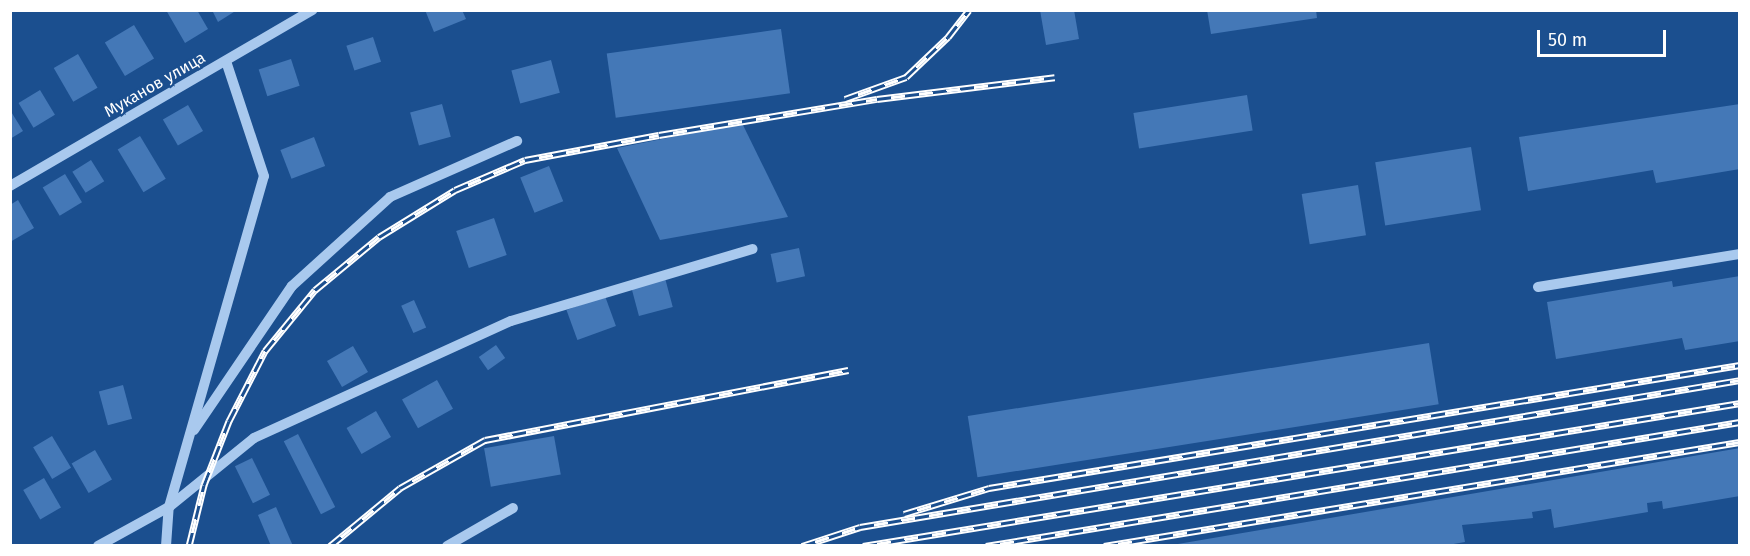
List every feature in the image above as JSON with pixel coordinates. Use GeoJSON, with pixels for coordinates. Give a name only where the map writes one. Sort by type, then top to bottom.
{"type":"FeatureCollection","features":[{"type":"Feature","properties":{"kind":"street","name":"Муканов улица"},"geometry":{"type":"LineString","coordinates":[[10,186],[313,10]]}},
{"type":"Feature","properties":{"kind":"street"},"geometry":{"type":"LineString","coordinates":[[166,546],[169,507],[264,176],[226,61]]}},
{"type":"Feature","properties":{"kind":"street"},"geometry":{"type":"LineString","coordinates":[[189,437],[292,286],[390,197],[517,141]]}},
{"type":"Feature","properties":{"kind":"street"},"geometry":{"type":"LineString","coordinates":[[98,546],[169,507],[254,438],[511,321],[753,249]]}},
{"type":"Feature","properties":{"kind":"street"},"geometry":{"type":"LineString","coordinates":[[1538,286],[1740,254]]}},
{"type":"Feature","properties":{"kind":"street"},"geometry":{"type":"LineString","coordinates":[[447,546],[513,508]]}},
{"type":"Feature","properties":{"kind":"building"},"geometry":{"type":"Polygon","coordinates":[[[166,10],[197,10],[208,29],[185,43],[166,10]]]}},
{"type":"Feature","properties":{"kind":"building"},"geometry":{"type":"Polygon","coordinates":[[[212,10],[237,10],[218,22],[212,10]]]}},
{"type":"Feature","properties":{"kind":"building"},"geometry":{"type":"Polygon","coordinates":[[[425,10],[462,10],[466,19],[434,32],[425,10]]]}},
{"type":"Feature","properties":{"kind":"building"},"geometry":{"type":"Polygon","coordinates":[[[1040,10],[1074,10],[1079,39],[1046,45],[1040,10]]]}},
{"type":"Feature","properties":{"kind":"building"},"geometry":{"type":"Polygon","coordinates":[[[1207,10],[1316,10],[1317,18],[1211,34],[1207,10]]]}},
{"type":"Feature","properties":{"kind":"building"},"geometry":{"type":"Polygon","coordinates":[[[134,25],[154,58],[125,76],[105,43],[134,25]]]}},
{"type":"Feature","properties":{"kind":"building"},"geometry":{"type":"Polygon","coordinates":[[[781,29],[790,93],[616,118],[607,53],[781,29]]]}},
{"type":"Feature","properties":{"kind":"building"},"geometry":{"type":"Polygon","coordinates":[[[373,37],[381,62],[354,70],[346,46],[373,37]]]}},
{"type":"Feature","properties":{"kind":"building"},"geometry":{"type":"Polygon","coordinates":[[[78,54],[98,88],[73,102],[54,68],[78,54]]]}},
{"type":"Feature","properties":{"kind":"building"},"geometry":{"type":"Polygon","coordinates":[[[291,59],[300,86],[267,96],[259,70],[291,59]]]}},
{"type":"Feature","properties":{"kind":"building"},"geometry":{"type":"Polygon","coordinates":[[[551,60],[560,93],[520,103],[511,71],[551,60]]]}},
{"type":"Feature","properties":{"kind":"building"},"geometry":{"type":"Polygon","coordinates":[[[40,90],[55,115],[34,128],[19,103],[40,90]]]}},
{"type":"Feature","properties":{"kind":"building"},"geometry":{"type":"Polygon","coordinates":[[[1247,95],[1253,131],[1139,149],[1133,113],[1247,95]]]}},
{"type":"Feature","properties":{"kind":"building"},"geometry":{"type":"Polygon","coordinates":[[[442,104],[451,137],[419,145],[410,113],[442,104]]]}},
{"type":"Feature","properties":{"kind":"building"},"geometry":{"type":"Polygon","coordinates":[[[1740,104],[1740,169],[1656,183],[1653,170],[1528,191],[1519,137],[1740,104]]]}},
{"type":"Feature","properties":{"kind":"building"},"geometry":{"type":"Polygon","coordinates":[[[188,105],[203,131],[178,145],[163,120],[188,105]]]}},
{"type":"Feature","properties":{"kind":"building"},"geometry":{"type":"Polygon","coordinates":[[[10,110],[23,131],[10,139],[10,110]]]}},
{"type":"Feature","properties":{"kind":"building"},"geometry":{"type":"Polygon","coordinates":[[[742,123],[788,217],[660,240],[617,148],[742,123]]]}},
{"type":"Feature","properties":{"kind":"building"},"geometry":{"type":"Polygon","coordinates":[[[140,136],[166,179],[143,192],[118,149],[140,136]]]}},
{"type":"Feature","properties":{"kind":"building"},"geometry":{"type":"Polygon","coordinates":[[[314,137],[325,166],[292,179],[280,150],[314,137]]]}},
{"type":"Feature","properties":{"kind":"building"},"geometry":{"type":"Polygon","coordinates":[[[1471,147],[1481,210],[1385,225],[1375,162],[1471,147]]]}},
{"type":"Feature","properties":{"kind":"building"},"geometry":{"type":"Polygon","coordinates":[[[91,160],[104,181],[86,193],[72,172],[91,160]]]}},
{"type":"Feature","properties":{"kind":"building"},"geometry":{"type":"Polygon","coordinates":[[[549,166],[563,201],[534,213],[520,178],[549,166]]]}},
{"type":"Feature","properties":{"kind":"building"},"geometry":{"type":"Polygon","coordinates":[[[65,174],[82,202],[60,216],[43,187],[65,174]]]}},
{"type":"Feature","properties":{"kind":"building"},"geometry":{"type":"Polygon","coordinates":[[[1358,185],[1366,235],[1310,244],[1302,194],[1358,185]]]}},
{"type":"Feature","properties":{"kind":"building"},"geometry":{"type":"Polygon","coordinates":[[[18,200],[34,228],[10,242],[10,205],[18,200]]]}},
{"type":"Feature","properties":{"kind":"building"},"geometry":{"type":"Polygon","coordinates":[[[494,218],[507,255],[469,268],[456,231],[494,218]]]}},
{"type":"Feature","properties":{"kind":"building"},"geometry":{"type":"Polygon","coordinates":[[[799,248],[805,276],[777,282],[771,254],[799,248]]]}},
{"type":"Feature","properties":{"kind":"building"},"geometry":{"type":"Polygon","coordinates":[[[1740,276],[1740,341],[1685,350],[1682,338],[1556,359],[1547,302],[1672,281],[1673,287],[1740,276]]]}},
{"type":"Feature","properties":{"kind":"building"},"geometry":{"type":"Polygon","coordinates":[[[665,278],[673,307],[639,316],[631,287],[665,278]]]}},
{"type":"Feature","properties":{"kind":"building"},"geometry":{"type":"Polygon","coordinates":[[[605,296],[616,326],[577,340],[566,310],[605,296]]]}},
{"type":"Feature","properties":{"kind":"building"},"geometry":{"type":"Polygon","coordinates":[[[414,300],[426,327],[413,333],[401,306],[414,300]]]}},
{"type":"Feature","properties":{"kind":"building"},"geometry":{"type":"Polygon","coordinates":[[[1429,343],[1439,404],[977,477],[968,416],[1429,343]]]}},
{"type":"Feature","properties":{"kind":"building"},"geometry":{"type":"Polygon","coordinates":[[[496,345],[505,358],[488,370],[479,357],[496,345]]]}},
{"type":"Feature","properties":{"kind":"building"},"geometry":{"type":"Polygon","coordinates":[[[353,346],[368,372],[342,387],[327,361],[353,346]]]}},
{"type":"Feature","properties":{"kind":"building"},"geometry":{"type":"Polygon","coordinates":[[[437,380],[453,409],[418,428],[402,399],[437,380]]]}},
{"type":"Feature","properties":{"kind":"building"},"geometry":{"type":"Polygon","coordinates":[[[123,385],[132,419],[108,425],[99,391],[123,385]]]}},
{"type":"Feature","properties":{"kind":"building"},"geometry":{"type":"Polygon","coordinates":[[[376,411],[391,437],[362,454],[347,428],[376,411]]]}},
{"type":"Feature","properties":{"kind":"building"},"geometry":{"type":"Polygon","coordinates":[[[298,434],[335,507],[321,514],[284,441],[298,434]]]}},
{"type":"Feature","properties":{"kind":"building"},"geometry":{"type":"Polygon","coordinates":[[[52,436],[71,468],[52,479],[33,447],[52,436]]]}},
{"type":"Feature","properties":{"kind":"building"},"geometry":{"type":"Polygon","coordinates":[[[554,436],[561,474],[491,487],[484,448],[554,436]]]}},
{"type":"Feature","properties":{"kind":"building"},"geometry":{"type":"Polygon","coordinates":[[[1740,448],[1740,496],[1663,509],[1662,501],[1647,503],[1648,512],[1554,528],[1551,509],[1532,512],[1533,518],[1462,525],[1465,542],[1442,546],[1166,546],[1740,448]]]}},
{"type":"Feature","properties":{"kind":"building"},"geometry":{"type":"Polygon","coordinates":[[[95,450],[112,479],[89,493],[72,463],[95,450]]]}},
{"type":"Feature","properties":{"kind":"building"},"geometry":{"type":"Polygon","coordinates":[[[252,458],[270,495],[253,503],[235,466],[252,458]]]}},
{"type":"Feature","properties":{"kind":"building"},"geometry":{"type":"Polygon","coordinates":[[[44,478],[61,507],[40,519],[23,490],[44,478]]]}},
{"type":"Feature","properties":{"kind":"building"},"geometry":{"type":"Polygon","coordinates":[[[276,507],[293,546],[271,546],[258,515],[276,507]]]}},
{"type":"Feature","properties":{"kind":"railway"},"geometry":{"type":"LineString","coordinates":[[845,99],[906,77],[948,37],[969,10]]}},
{"type":"Feature","properties":{"kind":"railway"},"geometry":{"type":"LineString","coordinates":[[189,546],[204,485],[229,421],[265,351],[315,290],[379,237],[455,190],[525,160],[877,99],[1055,77]]}},
{"type":"Feature","properties":{"kind":"railway"},"geometry":{"type":"LineString","coordinates":[[904,514],[989,488],[1740,365]]}},
{"type":"Feature","properties":{"kind":"railway"},"geometry":{"type":"LineString","coordinates":[[330,546],[400,488],[485,440],[848,370]]}},
{"type":"Feature","properties":{"kind":"railway"},"geometry":{"type":"LineString","coordinates":[[802,546],[860,527],[1740,380]]}},
{"type":"Feature","properties":{"kind":"railway"},"geometry":{"type":"LineString","coordinates":[[863,546],[1740,403]]}},
{"type":"Feature","properties":{"kind":"railway"},"geometry":{"type":"LineString","coordinates":[[986,546],[1740,422]]}},
{"type":"Feature","properties":{"kind":"railway"},"geometry":{"type":"LineString","coordinates":[[1104,546],[1740,442]]}}]}
